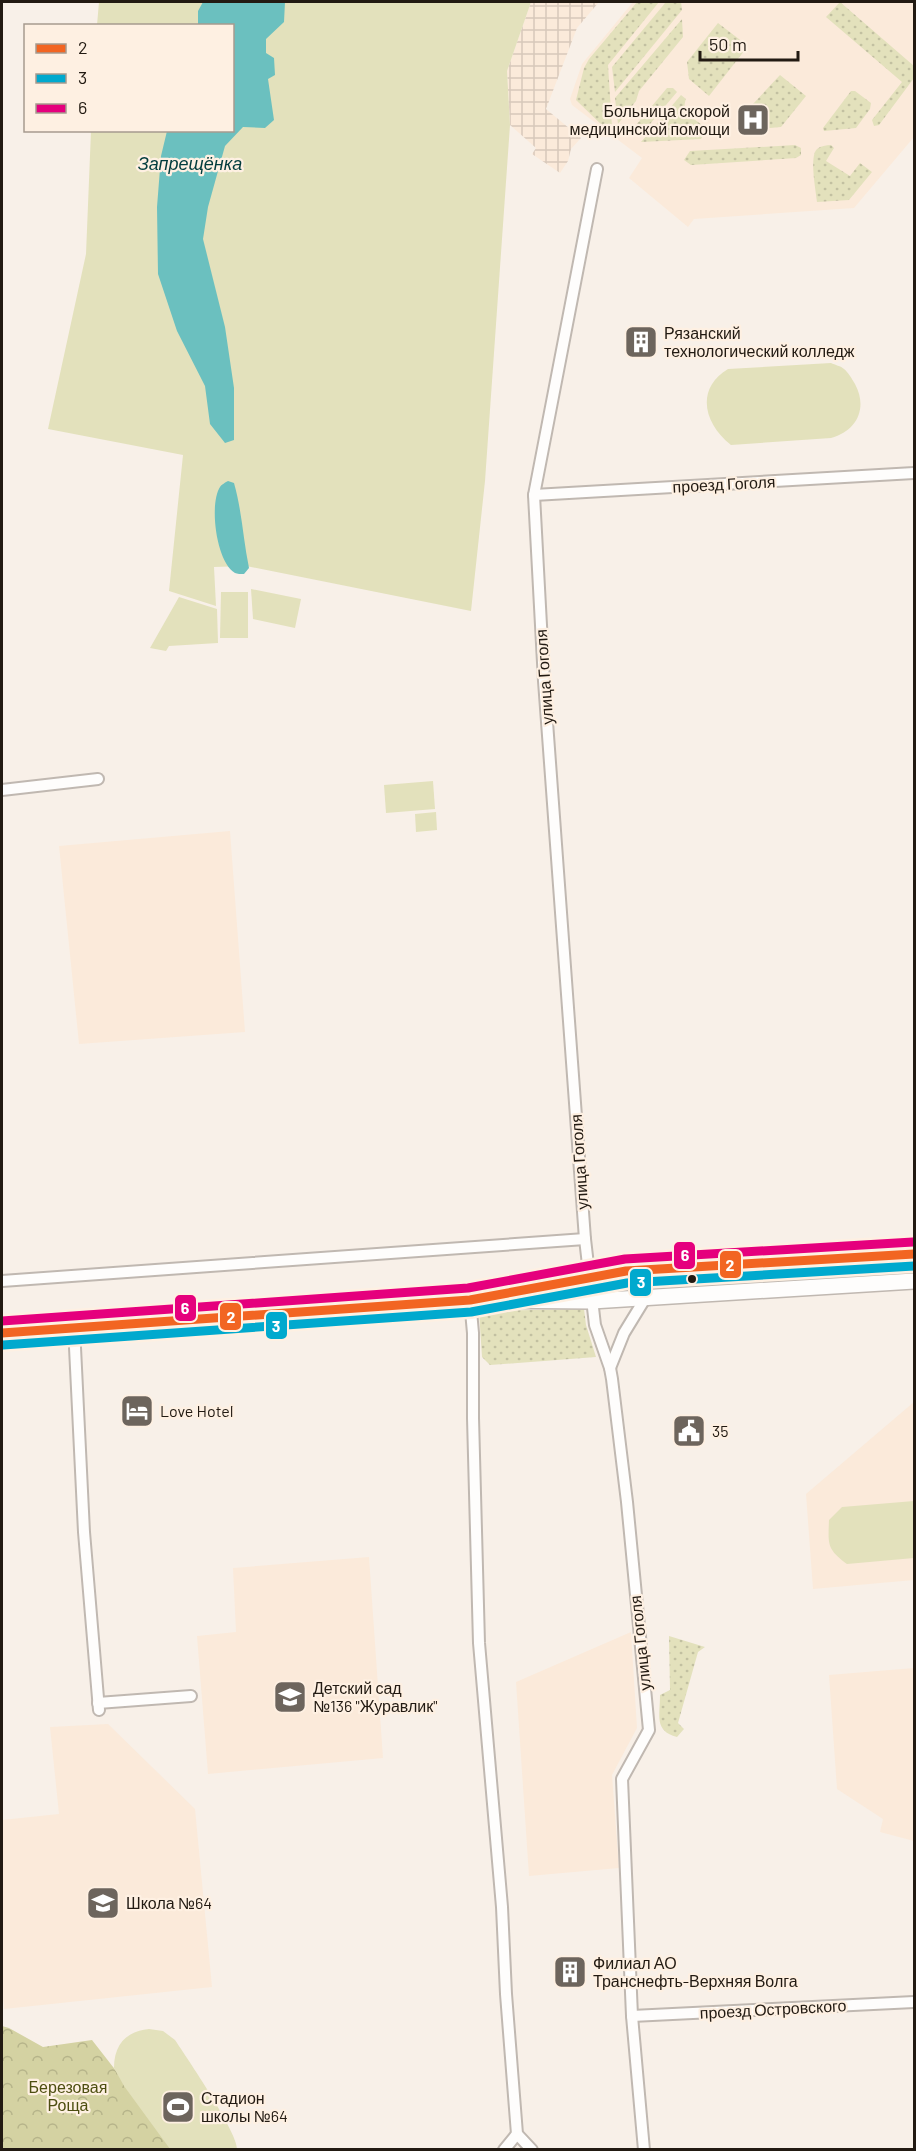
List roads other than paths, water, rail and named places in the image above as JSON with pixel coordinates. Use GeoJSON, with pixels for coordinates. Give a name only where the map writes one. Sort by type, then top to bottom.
{"type":"FeatureCollection","features":[{"type":"Feature","properties":{"kind":"main road"},"geometry":{"type":"LineString","coordinates":[[470,1300],[626,1270],[915,1254]]}},
{"type":"Feature","properties":{"kind":"main road"},"geometry":{"type":"LineString","coordinates":[[2,1333],[470,1300],[592,1301],[915,1281]]}},
{"type":"Feature","properties":{"kind":"street","name":"улица Гоголя"},"geometry":{"type":"LineString","coordinates":[[597,169],[534,495],[543,670],[585,1239],[595,1324],[610,1368],[628,1514],[649,1730],[622,1779],[632,2016],[644,2150]]}},
{"type":"Feature","properties":{"kind":"street","name":"проезд Гоголя"},"geometry":{"type":"LineString","coordinates":[[534,495],[915,473]]}},
{"type":"Feature","properties":{"kind":"street"},"geometry":{"type":"LineString","coordinates":[[2,790],[98,779]]}},
{"type":"Feature","properties":{"kind":"street"},"geometry":{"type":"LineString","coordinates":[[2,1281],[585,1239]]}},
{"type":"Feature","properties":{"kind":"street"},"geometry":{"type":"LineString","coordinates":[[610,1368],[624,1332],[646,1297]]}},
{"type":"Feature","properties":{"kind":"street"},"geometry":{"type":"LineString","coordinates":[[470,1300],[474,1381],[473,1430],[479,1643],[502,1907],[517,2134],[532,2150]]}},
{"type":"Feature","properties":{"kind":"street"},"geometry":{"type":"LineString","coordinates":[[74,1327],[84,1532],[98,1707],[191,1696]]}},
{"type":"Feature","properties":{"kind":"street","name":"проезд Островского"},"geometry":{"type":"LineString","coordinates":[[632,2016],[915,2002]]}},
{"type":"Feature","properties":{"kind":"street"},"geometry":{"type":"LineString","coordinates":[[504,2150],[517,2134]]}},
{"type":"Feature","properties":{"kind":"water","name":"Запрещёнка"},"geometry":{"type":"Polygon","coordinates":[[[203,2],[285,2],[284,22],[266,39],[266,53],[274,58],[275,75],[268,79],[274,120],[265,128],[243,127],[225,146],[208,207],[203,239],[225,327],[234,388],[234,440],[225,443],[210,424],[205,386],[177,331],[158,274],[157,207],[161,156],[167,132],[234,132],[234,24],[198,24],[198,11],[203,2]]]}},
{"type":"Feature","properties":{"kind":"water"},"geometry":{"type":"Polygon","coordinates":[[[228,481],[234,483],[239,504],[249,568],[244,574],[235,573],[228,567],[216,532],[217,495],[221,486],[228,481]]]}},
{"type":"Feature","properties":{"kind":"place","name":"Больница скорой медицинской помощи"},"geometry":{"type":"Point","coordinates":[753,120]}},
{"type":"Feature","properties":{"kind":"place","name":"Рязанский технологический колледж"},"geometry":{"type":"Point","coordinates":[641,342]}},
{"type":"Feature","properties":{"kind":"place","name":"Love Hotel"},"geometry":{"type":"Point","coordinates":[137,1411]}},
{"type":"Feature","properties":{"kind":"place","name":"35"},"geometry":{"type":"Point","coordinates":[689,1431]}},
{"type":"Feature","properties":{"kind":"place","name":"Детский сад №136 \"Журавлик\""},"geometry":{"type":"Point","coordinates":[290,1697]}},
{"type":"Feature","properties":{"kind":"place","name":"Школа №64"},"geometry":{"type":"Point","coordinates":[103,1903]}},
{"type":"Feature","properties":{"kind":"place","name":"Филиал АО Транснефть-Верхняя Волга"},"geometry":{"type":"Point","coordinates":[570,1972]}},
{"type":"Feature","properties":{"kind":"place","name":"Стадион школы №64"},"geometry":{"type":"Point","coordinates":[178,2107]}},
{"type":"Feature","properties":{"kind":"park label","name":"Березовая Роща"},"geometry":{"type":"Point","coordinates":[68,2096]}}]}
